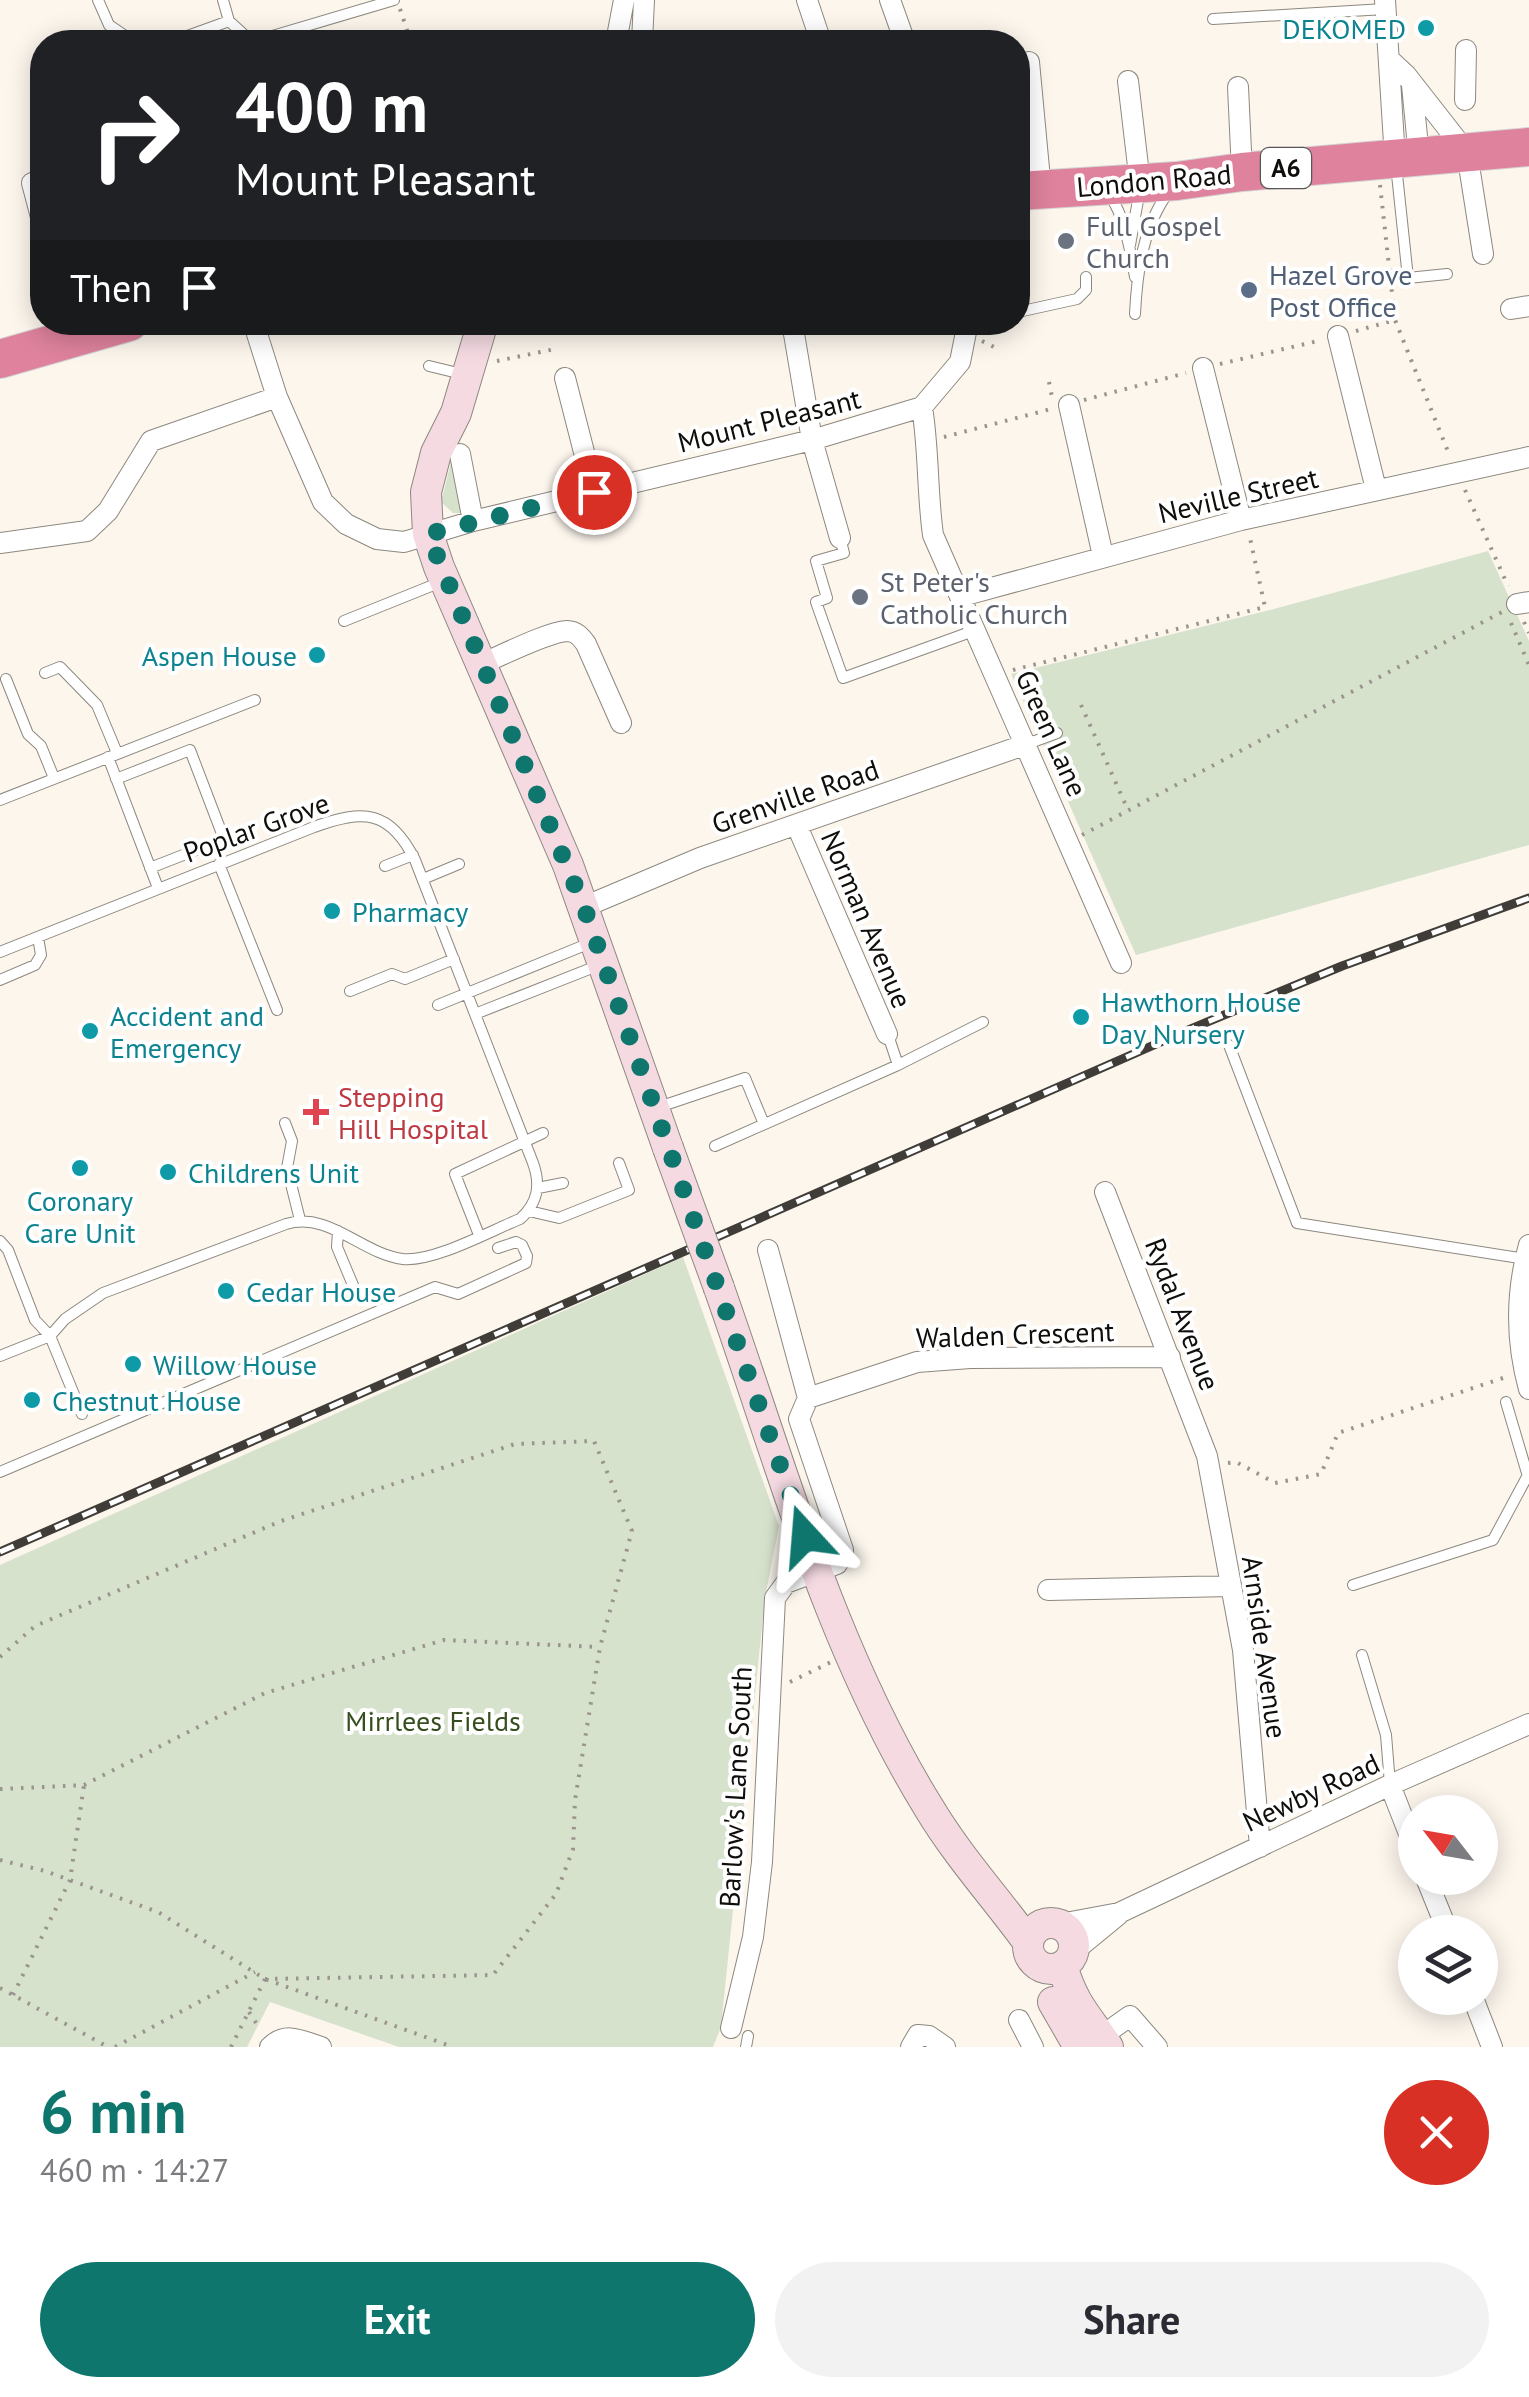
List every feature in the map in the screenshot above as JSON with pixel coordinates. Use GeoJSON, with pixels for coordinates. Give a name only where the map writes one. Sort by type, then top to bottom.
{"type":"FeatureCollection","features":[{"type":"Feature","properties":{"kind":"highway","name":"London Road"},"geometry":{"type":"LineString","coordinates":[[1030,190],[1158,182],[1529,146]]}},
{"type":"Feature","properties":{"kind":"highway"},"geometry":{"type":"LineString","coordinates":[[0,359],[60,335]]}},
{"type":"Feature","properties":{"kind":"street"},"geometry":{"type":"LineString","coordinates":[[643,30],[644,0]]}},
{"type":"Feature","properties":{"kind":"street"},"geometry":{"type":"LineString","coordinates":[[807,0],[817,30]]}},
{"type":"Feature","properties":{"kind":"street"},"geometry":{"type":"LineString","coordinates":[[890,0],[901,30]]}},
{"type":"Feature","properties":{"kind":"street"},"geometry":{"type":"LineString","coordinates":[[617,30],[619,4]]}},
{"type":"Feature","properties":{"kind":"street"},"geometry":{"type":"LineString","coordinates":[[1385,4],[1397,159]]}},
{"type":"Feature","properties":{"kind":"street"},"geometry":{"type":"LineString","coordinates":[[1465,100],[1466,50]]}},
{"type":"Feature","properties":{"kind":"street"},"geometry":{"type":"LineString","coordinates":[[1391,62],[1467,152],[1482,254]]}},
{"type":"Feature","properties":{"kind":"street"},"geometry":{"type":"LineString","coordinates":[[1128,81],[1158,182]]}},
{"type":"Feature","properties":{"kind":"street"},"geometry":{"type":"LineString","coordinates":[[1397,159],[1412,83]]}},
{"type":"Feature","properties":{"kind":"street"},"geometry":{"type":"LineString","coordinates":[[1238,86],[1242,172]]}},
{"type":"Feature","properties":{"kind":"street","name":"Mount Pleasant"},"geometry":{"type":"LineString","coordinates":[[256,335],[277,398],[323,502],[346,524],[377,539],[404,542],[473,520],[812,440],[922,407]]}},
{"type":"Feature","properties":{"kind":"street"},"geometry":{"type":"LineString","coordinates":[[480,335],[426,492],[428,534],[584,907],[817,1573],[849,1654],[929,1809],[948,1834],[1020,1902],[1053,1946],[1094,2044],[1130,2016],[1157,2047]]}},
{"type":"Feature","properties":{"kind":"street"},"geometry":{"type":"LineString","coordinates":[[472,366],[488,335]]}},
{"type":"Feature","properties":{"kind":"street"},"geometry":{"type":"LineString","coordinates":[[792,335],[812,440],[840,538]]}},
{"type":"Feature","properties":{"kind":"street"},"geometry":{"type":"LineString","coordinates":[[922,407],[960,362],[967,335]]}},
{"type":"Feature","properties":{"kind":"street"},"geometry":{"type":"LineString","coordinates":[[1338,336],[1376,490]]}},
{"type":"Feature","properties":{"kind":"street"},"geometry":{"type":"LineString","coordinates":[[1203,368],[1243,519]]}},
{"type":"Feature","properties":{"kind":"street"},"geometry":{"type":"LineString","coordinates":[[565,378],[594,492]]}},
{"type":"Feature","properties":{"kind":"street"},"geometry":{"type":"LineString","coordinates":[[0,543],[87,531],[108,511],[151,441],[277,398]]}},
{"type":"Feature","properties":{"kind":"street"},"geometry":{"type":"LineString","coordinates":[[1069,404],[1103,556]]}},
{"type":"Feature","properties":{"kind":"street","name":"Green Lane"},"geometry":{"type":"LineString","coordinates":[[922,407],[928,441],[933,535],[1121,963]]}},
{"type":"Feature","properties":{"kind":"street"},"geometry":{"type":"LineString","coordinates":[[460,454],[473,520]]}},
{"type":"Feature","properties":{"kind":"street","name":"Neville Street"},"geometry":{"type":"LineString","coordinates":[[962,596],[1243,519],[1529,457]]}},
{"type":"Feature","properties":{"kind":"street"},"geometry":{"type":"LineString","coordinates":[[481,664],[569,630],[586,644],[621,724]]}},
{"type":"Feature","properties":{"kind":"street","name":"Grenville Road"},"geometry":{"type":"LineString","coordinates":[[584,907],[700,858],[1027,744]]}},
{"type":"Feature","properties":{"kind":"street","name":"Norman Avenue"},"geometry":{"type":"LineString","coordinates":[[797,826],[887,1034]]}},
{"type":"Feature","properties":{"kind":"street","name":"Rydal Avenue"},"geometry":{"type":"LineString","coordinates":[[1106,1192],[1207,1461]]}},
{"type":"Feature","properties":{"kind":"street"},"geometry":{"type":"LineString","coordinates":[[768,1250],[808,1398],[800,1419],[843,1550],[837,1564],[817,1573]]}},
{"type":"Feature","properties":{"kind":"street"},"geometry":{"type":"LineString","coordinates":[[1527,1252],[1518,1294],[1527,1380]]}},
{"type":"Feature","properties":{"kind":"street","name":"Walden Crescent"},"geometry":{"type":"LineString","coordinates":[[808,1398],[917,1362],[1170,1357]]}},
{"type":"Feature","properties":{"kind":"street","name":"Arnside Avenue"},"geometry":{"type":"LineString","coordinates":[[1207,1461],[1243,1650],[1260,1847]]}},
{"type":"Feature","properties":{"kind":"street","name":"Barlow's Lane South"},"geometry":{"type":"LineString","coordinates":[[742,2037],[762,1862],[775,1598],[786,1583],[817,1573]]}},
{"type":"Feature","properties":{"kind":"street"},"geometry":{"type":"LineString","coordinates":[[1048,1590],[1231,1586]]}},
{"type":"Feature","properties":{"kind":"street","name":"Newby Road"},"geometry":{"type":"LineString","coordinates":[[1053,1946],[1390,1785],[1529,1724]]}},
{"type":"Feature","properties":{"kind":"street"},"geometry":{"type":"LineString","coordinates":[[1390,1785],[1398,1805]]}},
{"type":"Feature","properties":{"kind":"street","name":"Newby Road"},"geometry":{"type":"LineString","coordinates":[[1053,1946],[1119,1913]]}},
{"type":"Feature","properties":{"kind":"street"},"geometry":{"type":"LineString","coordinates":[[1480,2015],[1492,2047]]}},
{"type":"Feature","properties":{"kind":"street"},"geometry":{"type":"LineString","coordinates":[[911,2047],[918,2035],[928,2036],[945,2047]]}},
{"type":"Feature","properties":{"kind":"street"},"geometry":{"type":"LineString","coordinates":[[1008,2047],[1026,2035]]}},
{"type":"Feature","properties":{"kind":"street"},"geometry":{"type":"LineString","coordinates":[[270,2047],[291,2037],[321,2047]]}},
{"type":"Feature","properties":{"kind":"lane"},"geometry":{"type":"LineString","coordinates":[[98,0],[109,25],[116,30]]}},
{"type":"Feature","properties":{"kind":"lane"},"geometry":{"type":"LineString","coordinates":[[223,0],[229,21],[239,30]]}},
{"type":"Feature","properties":{"kind":"lane"},"geometry":{"type":"LineString","coordinates":[[293,30],[396,0]]}},
{"type":"Feature","properties":{"kind":"lane"},"geometry":{"type":"LineString","coordinates":[[1213,19],[1385,4]]}},
{"type":"Feature","properties":{"kind":"lane"},"geometry":{"type":"LineString","coordinates":[[204,30],[229,21]]}},
{"type":"Feature","properties":{"kind":"lane"},"geometry":{"type":"LineString","coordinates":[[1397,159],[1408,278],[1447,274]]}},
{"type":"Feature","properties":{"kind":"lane"},"geometry":{"type":"LineString","coordinates":[[1130,246],[1141,197],[1158,182]]}},
{"type":"Feature","properties":{"kind":"lane"},"geometry":{"type":"LineString","coordinates":[[1135,314],[1136,288],[1148,232],[1160,202],[1158,182]]}},
{"type":"Feature","properties":{"kind":"lane"},"geometry":{"type":"LineString","coordinates":[[1100,186],[1115,203],[1130,246],[1136,288]]}},
{"type":"Feature","properties":{"kind":"lane"},"geometry":{"type":"LineString","coordinates":[[1030,309],[1077,298],[1086,290],[1086,278]]}},
{"type":"Feature","properties":{"kind":"lane"},"geometry":{"type":"LineString","coordinates":[[429,366],[472,366]]}},
{"type":"Feature","properties":{"kind":"lane"},"geometry":{"type":"LineString","coordinates":[[840,538],[844,553],[816,562],[827,598],[816,602],[843,678],[977,630]]}},
{"type":"Feature","properties":{"kind":"lane"},"geometry":{"type":"LineString","coordinates":[[344,621],[445,581]]}},
{"type":"Feature","properties":{"kind":"lane"},"geometry":{"type":"LineString","coordinates":[[45,673],[60,668],[97,705],[116,779],[158,888]]}},
{"type":"Feature","properties":{"kind":"lane"},"geometry":{"type":"LineString","coordinates":[[6,678],[28,734],[41,746],[54,778]]}},
{"type":"Feature","properties":{"kind":"lane"},"geometry":{"type":"LineString","coordinates":[[0,800],[255,700]]}},
{"type":"Feature","properties":{"kind":"lane"},"geometry":{"type":"LineString","coordinates":[[1027,744],[1057,733]]}},
{"type":"Feature","properties":{"kind":"lane"},"geometry":{"type":"LineString","coordinates":[[116,779],[190,750],[224,839],[150,868]]}},
{"type":"Feature","properties":{"kind":"lane","name":"Poplar Grove"},"geometry":{"type":"LineString","coordinates":[[0,952],[328,822],[360,816],[390,824],[413,855],[423,879],[536,1172],[538,1188]]}},
{"type":"Feature","properties":{"kind":"lane"},"geometry":{"type":"LineString","coordinates":[[385,866],[413,855]]}},
{"type":"Feature","properties":{"kind":"lane"},"geometry":{"type":"LineString","coordinates":[[219,864],[277,1010]]}},
{"type":"Feature","properties":{"kind":"lane"},"geometry":{"type":"LineString","coordinates":[[423,879],[459,864]]}},
{"type":"Feature","properties":{"kind":"lane"},"geometry":{"type":"LineString","coordinates":[[0,980],[34,966],[41,954],[38,937]]}},
{"type":"Feature","properties":{"kind":"lane"},"geometry":{"type":"LineString","coordinates":[[438,1005],[599,952]]}},
{"type":"Feature","properties":{"kind":"lane"},"geometry":{"type":"LineString","coordinates":[[474,1014],[599,952]]}},
{"type":"Feature","properties":{"kind":"lane"},"geometry":{"type":"LineString","coordinates":[[350,991],[392,974],[404,979],[454,960]]}},
{"type":"Feature","properties":{"kind":"lane"},"geometry":{"type":"LineString","coordinates":[[715,1146],[898,1065],[984,1022]]}},
{"type":"Feature","properties":{"kind":"lane"},"geometry":{"type":"LineString","coordinates":[[887,1034],[898,1065]]}},
{"type":"Feature","properties":{"kind":"lane"},"geometry":{"type":"LineString","coordinates":[[1228,1044],[1297,1223],[1527,1252]]}},
{"type":"Feature","properties":{"kind":"lane"},"geometry":{"type":"LineString","coordinates":[[654,1109],[745,1078],[764,1124]]}},
{"type":"Feature","properties":{"kind":"lane"},"geometry":{"type":"LineString","coordinates":[[285,1122],[292,1141],[287,1168],[300,1220]]}},
{"type":"Feature","properties":{"kind":"lane"},"geometry":{"type":"LineString","coordinates":[[479,1235],[456,1174],[543,1133]]}},
{"type":"Feature","properties":{"kind":"lane"},"geometry":{"type":"LineString","coordinates":[[529,1211],[559,1218],[629,1190],[618,1163]]}},
{"type":"Feature","properties":{"kind":"lane"},"geometry":{"type":"LineString","coordinates":[[0,1356],[50,1336],[103,1292],[300,1220],[406,1259],[427,1256],[520,1218],[529,1211],[538,1188],[563,1183]]}},
{"type":"Feature","properties":{"kind":"lane"},"geometry":{"type":"LineString","coordinates":[[338,1232],[337,1247],[358,1297]]}},
{"type":"Feature","properties":{"kind":"lane"},"geometry":{"type":"LineString","coordinates":[[0,1241],[8,1250],[36,1320],[50,1336],[82,1414]]}},
{"type":"Feature","properties":{"kind":"lane"},"geometry":{"type":"LineString","coordinates":[[0,1472],[435,1287],[458,1294],[526,1263],[528,1256],[522,1245],[516,1242],[498,1248]]}},
{"type":"Feature","properties":{"kind":"lane"},"geometry":{"type":"LineString","coordinates":[[1354,1585],[1493,1540],[1528,1473],[1506,1402]]}},
{"type":"Feature","properties":{"kind":"lane"},"geometry":{"type":"LineString","coordinates":[[1362,1655],[1386,1735],[1390,1785]]}},
{"type":"Feature","properties":{"kind":"path"},"geometry":{"type":"LineString","coordinates":[[396,0],[407,30]]}},
{"type":"Feature","properties":{"kind":"path"},"geometry":{"type":"LineString","coordinates":[[928,441],[1394,320],[1397,159]]}},
{"type":"Feature","properties":{"kind":"path"},"geometry":{"type":"LineString","coordinates":[[472,366],[555,349]]}},
{"type":"Feature","properties":{"kind":"path"},"geometry":{"type":"LineString","coordinates":[[996,674],[1265,607],[1243,519]]}},
{"type":"Feature","properties":{"kind":"path"},"geometry":{"type":"LineString","coordinates":[[1070,842],[1517,606],[1529,665]]}},
{"type":"Feature","properties":{"kind":"path"},"geometry":{"type":"LineString","coordinates":[[1081,705],[1128,810]]}},
{"type":"Feature","properties":{"kind":"path"},"geometry":{"type":"LineString","coordinates":[[1207,1461],[1236,1462],[1275,1482],[1321,1474],[1338,1434],[1527,1380]]}},
{"type":"Feature","properties":{"kind":"path"},"geometry":{"type":"LineString","coordinates":[[0,1657],[35,1626],[282,1521],[515,1444],[594,1441],[632,1531],[600,1647],[575,1800],[573,1849],[556,1894],[493,1976],[265,1979]]}},
{"type":"Feature","properties":{"kind":"path"},"geometry":{"type":"LineString","coordinates":[[0,1789],[84,1785],[265,1694],[444,1640],[600,1647]]}},
{"type":"Feature","properties":{"kind":"path"},"geometry":{"type":"LineString","coordinates":[[768,1692],[849,1654]]}},
{"type":"Feature","properties":{"kind":"path"},"geometry":{"type":"LineString","coordinates":[[13,1994],[70,1880],[84,1785]]}},
{"type":"Feature","properties":{"kind":"path"},"geometry":{"type":"LineString","coordinates":[[0,1860],[158,1912],[265,1979],[453,2047]]}},
{"type":"Feature","properties":{"kind":"path"},"geometry":{"type":"LineString","coordinates":[[0,1988],[111,2047],[254,1972]]}},
{"type":"Feature","properties":{"kind":"path"},"geometry":{"type":"LineString","coordinates":[[231,2047],[265,1979]]}},
{"type":"Feature","properties":{"kind":"green space"},"geometry":{"type":"Polygon","coordinates":[[[452,458],[463,513],[453,513],[441,502],[452,458]]]}},
{"type":"Feature","properties":{"kind":"green space"},"geometry":{"type":"Polygon","coordinates":[[[1488,551],[1529,641],[1529,845],[1136,955],[1043,745],[1059,739],[1055,728],[1038,734],[1011,674],[1488,551]]]}},
{"type":"Feature","properties":{"kind":"green space","name":"Mirrlees Fields"},"geometry":{"type":"Polygon","coordinates":[[[683,1257],[779,1526],[765,1597],[721,2027],[713,2047],[399,2047],[270,2002],[247,2047],[0,2047],[0,1565],[683,1257]]]}},
{"type":"Feature","properties":{"kind":"railway"},"geometry":{"type":"LineString","coordinates":[[0,1552],[1188,1030],[1342,966],[1529,898]]}},
{"type":"Feature","properties":{"kind":"place","name":"DEKOMED"},"geometry":{"type":"Point","coordinates":[1426,28]}},
{"type":"Feature","properties":{"kind":"place","name":"Full Gospel Church"},"geometry":{"type":"Point","coordinates":[1066,241]}},
{"type":"Feature","properties":{"kind":"place","name":"Hazel Grove Post Office"},"geometry":{"type":"Point","coordinates":[1249,290]}},
{"type":"Feature","properties":{"kind":"place","name":"St Peter's Catholic Church"},"geometry":{"type":"Point","coordinates":[860,597]}},
{"type":"Feature","properties":{"kind":"place","name":"Aspen House"},"geometry":{"type":"Point","coordinates":[317,655]}},
{"type":"Feature","properties":{"kind":"place","name":"Pharmacy"},"geometry":{"type":"Point","coordinates":[332,911]}},
{"type":"Feature","properties":{"kind":"place","name":"Hawthorn House Day Nursery"},"geometry":{"type":"Point","coordinates":[1081,1017]}},
{"type":"Feature","properties":{"kind":"place","name":"Accident and Emergency"},"geometry":{"type":"Point","coordinates":[90,1031]}},
{"type":"Feature","properties":{"kind":"place","name":"Stepping Hill Hospital"},"geometry":{"type":"Point","coordinates":[316,1112]}},
{"type":"Feature","properties":{"kind":"place","name":"Coronary Care Unit"},"geometry":{"type":"Point","coordinates":[80,1168]}},
{"type":"Feature","properties":{"kind":"place","name":"Childrens Unit"},"geometry":{"type":"Point","coordinates":[168,1172]}},
{"type":"Feature","properties":{"kind":"place","name":"Cedar House"},"geometry":{"type":"Point","coordinates":[226,1291]}},
{"type":"Feature","properties":{"kind":"place","name":"Willow House"},"geometry":{"type":"Point","coordinates":[133,1364]}},
{"type":"Feature","properties":{"kind":"place","name":"Chestnut House"},"geometry":{"type":"Point","coordinates":[32,1400]}},
{"type":"Feature","properties":{"kind":"route"},"geometry":{"type":"LineString","coordinates":[[594,492],[428,534],[584,907],[805,1536]]}}]}
